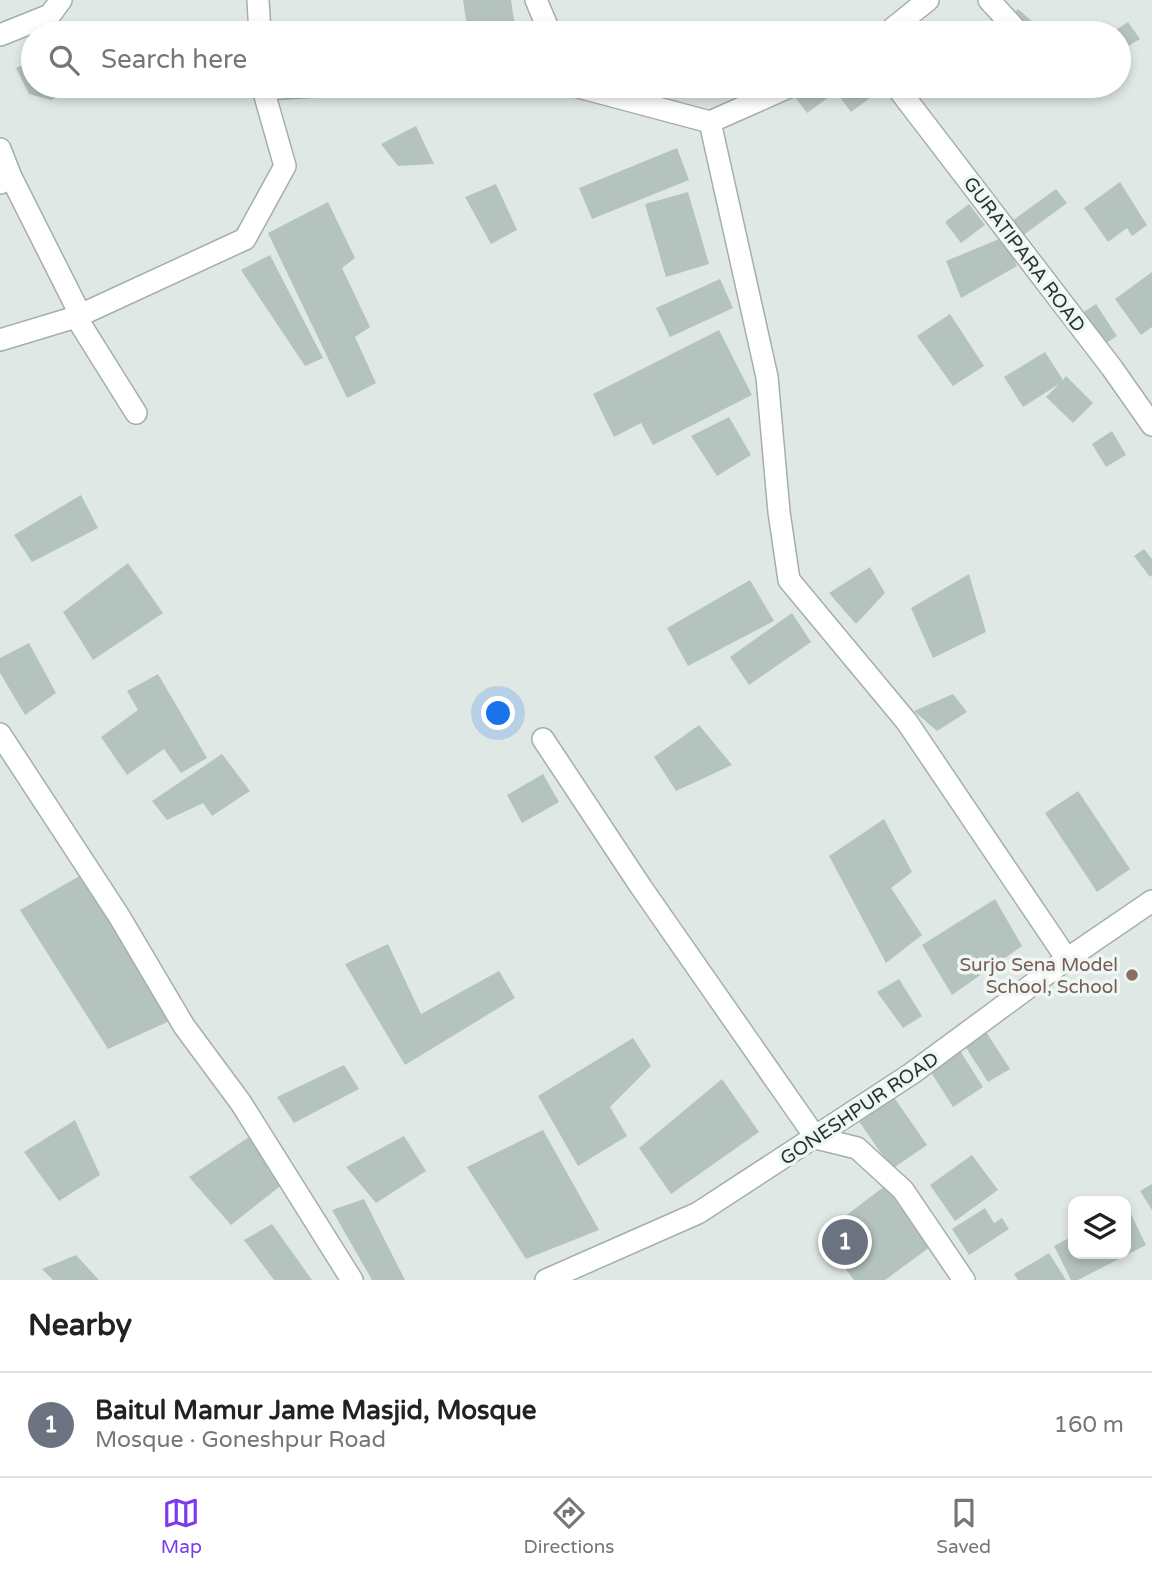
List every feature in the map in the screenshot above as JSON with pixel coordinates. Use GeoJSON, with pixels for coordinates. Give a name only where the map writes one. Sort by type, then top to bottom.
{"type":"FeatureCollection","features":[{"type":"Feature","properties":{"kind":"street"},"geometry":{"type":"LineString","coordinates":[[35,21],[50,15],[61,0]]}},
{"type":"Feature","properties":{"kind":"street"},"geometry":{"type":"LineString","coordinates":[[258,0],[259,21]]}},
{"type":"Feature","properties":{"kind":"street"},"geometry":{"type":"LineString","coordinates":[[536,0],[545,21]]}},
{"type":"Feature","properties":{"kind":"street"},"geometry":{"type":"LineString","coordinates":[[902,21],[928,0]]}},
{"type":"Feature","properties":{"kind":"street"},"geometry":{"type":"LineString","coordinates":[[989,0],[1008,21]]}},
{"type":"Feature","properties":{"kind":"street"},"geometry":{"type":"LineString","coordinates":[[0,35],[21,27]]}},
{"type":"Feature","properties":{"kind":"street"},"geometry":{"type":"LineString","coordinates":[[0,340],[78,316],[245,239],[285,166],[266,98]]}},
{"type":"Feature","properties":{"kind":"street"},"geometry":{"type":"LineString","coordinates":[[620,98],[710,122],[764,98]]}},
{"type":"Feature","properties":{"kind":"street","name":"GURATIPARA ROAD"},"geometry":{"type":"LineString","coordinates":[[905,98],[1112,368],[1152,425]]}},
{"type":"Feature","properties":{"kind":"street"},"geometry":{"type":"LineString","coordinates":[[710,122],[767,377],[779,512],[789,580],[907,722],[1067,960]]}},
{"type":"Feature","properties":{"kind":"street"},"geometry":{"type":"LineString","coordinates":[[0,149],[5,180],[78,316],[136,413]]}},
{"type":"Feature","properties":{"kind":"street"},"geometry":{"type":"LineString","coordinates":[[0,734],[119,916],[184,1026],[241,1103],[352,1280]]}},
{"type":"Feature","properties":{"kind":"street"},"geometry":{"type":"LineString","coordinates":[[543,739],[641,887],[816,1138],[857,1148],[903,1191],[964,1280]]}},
{"type":"Feature","properties":{"kind":"street","name":"GONESHPUR ROAD"},"geometry":{"type":"LineString","coordinates":[[546,1280],[698,1213],[911,1074],[1152,901]]}},
{"type":"Feature","properties":{"kind":"building"},"geometry":{"type":"Polygon","coordinates":[[[463,0],[511,0],[514,21],[466,21],[463,0]]]}},
{"type":"Feature","properties":{"kind":"building"},"geometry":{"type":"Polygon","coordinates":[[[1018,9],[1032,21],[1012,21],[1009,18],[1018,9]]]}},
{"type":"Feature","properties":{"kind":"building"},"geometry":{"type":"Polygon","coordinates":[[[1131,26],[1140,39],[1131,44],[1131,26]]]}},
{"type":"Feature","properties":{"kind":"building"},"geometry":{"type":"Polygon","coordinates":[[[21,66],[21,78],[16,68],[21,66]]]}},
{"type":"Feature","properties":{"kind":"building"},"geometry":{"type":"Polygon","coordinates":[[[796,98],[828,98],[807,113],[796,98]]]}},
{"type":"Feature","properties":{"kind":"building"},"geometry":{"type":"Polygon","coordinates":[[[840,98],[870,98],[851,112],[840,98]]]}},
{"type":"Feature","properties":{"kind":"building"},"geometry":{"type":"Polygon","coordinates":[[[416,126],[434,164],[398,166],[381,144],[416,126]]]}},
{"type":"Feature","properties":{"kind":"building"},"geometry":{"type":"Polygon","coordinates":[[[677,148],[689,180],[592,219],[579,188],[677,148]]]}},
{"type":"Feature","properties":{"kind":"building"},"geometry":{"type":"Polygon","coordinates":[[[1120,182],[1147,225],[1132,236],[1127,228],[1108,242],[1084,208],[1120,182]]]}},
{"type":"Feature","properties":{"kind":"building"},"geometry":{"type":"Polygon","coordinates":[[[496,184],[517,230],[491,244],[465,197],[496,184]]]}},
{"type":"Feature","properties":{"kind":"building"},"geometry":{"type":"Polygon","coordinates":[[[1056,189],[1067,203],[1022,236],[1012,221],[1056,189]]]}},
{"type":"Feature","properties":{"kind":"building"},"geometry":{"type":"Polygon","coordinates":[[[688,192],[709,264],[666,277],[645,204],[688,192]]]}},
{"type":"Feature","properties":{"kind":"building"},"geometry":{"type":"Polygon","coordinates":[[[328,202],[355,258],[342,268],[370,327],[355,337],[376,383],[347,398],[268,233],[328,202]]]}},
{"type":"Feature","properties":{"kind":"building"},"geometry":{"type":"Polygon","coordinates":[[[969,204],[985,225],[961,243],[945,222],[969,204]]]}},
{"type":"Feature","properties":{"kind":"building"},"geometry":{"type":"Polygon","coordinates":[[[1004,237],[1017,266],[961,298],[946,261],[1004,237]]]}},
{"type":"Feature","properties":{"kind":"building"},"geometry":{"type":"Polygon","coordinates":[[[270,255],[323,358],[305,366],[241,270],[270,255]]]}},
{"type":"Feature","properties":{"kind":"building"},"geometry":{"type":"Polygon","coordinates":[[[1152,272],[1152,327],[1141,335],[1115,299],[1152,272]]]}},
{"type":"Feature","properties":{"kind":"building"},"geometry":{"type":"Polygon","coordinates":[[[720,279],[733,308],[670,337],[656,308],[720,279]]]}},
{"type":"Feature","properties":{"kind":"building"},"geometry":{"type":"Polygon","coordinates":[[[1096,304],[1117,336],[1088,355],[1067,323],[1096,304]]]}},
{"type":"Feature","properties":{"kind":"building"},"geometry":{"type":"Polygon","coordinates":[[[950,314],[984,366],[953,386],[917,336],[950,314]]]}},
{"type":"Feature","properties":{"kind":"building"},"geometry":{"type":"Polygon","coordinates":[[[719,330],[752,395],[653,445],[641,423],[614,437],[593,394],[719,330]]]}},
{"type":"Feature","properties":{"kind":"building"},"geometry":{"type":"Polygon","coordinates":[[[1045,352],[1063,380],[1066,376],[1093,403],[1073,423],[1046,397],[1059,384],[1023,407],[1004,377],[1045,352]]]}},
{"type":"Feature","properties":{"kind":"building"},"geometry":{"type":"Polygon","coordinates":[[[729,417],[751,455],[717,476],[691,436],[729,417]]]}},
{"type":"Feature","properties":{"kind":"building"},"geometry":{"type":"Polygon","coordinates":[[[1112,431],[1126,455],[1106,467],[1092,444],[1112,431]]]}},
{"type":"Feature","properties":{"kind":"building"},"geometry":{"type":"Polygon","coordinates":[[[81,495],[98,528],[32,562],[14,535],[81,495]]]}},
{"type":"Feature","properties":{"kind":"building"},"geometry":{"type":"Polygon","coordinates":[[[1144,549],[1152,559],[1150,577],[1134,556],[1144,549]]]}},
{"type":"Feature","properties":{"kind":"building"},"geometry":{"type":"Polygon","coordinates":[[[128,563],[163,613],[93,660],[63,612],[128,563]]]}},
{"type":"Feature","properties":{"kind":"building"},"geometry":{"type":"Polygon","coordinates":[[[870,567],[885,593],[856,624],[829,593],[870,567]]]}},
{"type":"Feature","properties":{"kind":"building"},"geometry":{"type":"Polygon","coordinates":[[[969,574],[986,632],[933,658],[911,608],[969,574]]]}},
{"type":"Feature","properties":{"kind":"building"},"geometry":{"type":"Polygon","coordinates":[[[750,580],[774,621],[688,666],[667,628],[750,580]]]}},
{"type":"Feature","properties":{"kind":"building"},"geometry":{"type":"Polygon","coordinates":[[[792,613],[811,642],[749,685],[730,657],[792,613]]]}},
{"type":"Feature","properties":{"kind":"building"},"geometry":{"type":"Polygon","coordinates":[[[29,643],[56,693],[25,715],[0,673],[0,658],[29,643]]]}},
{"type":"Feature","properties":{"kind":"building"},"geometry":{"type":"Polygon","coordinates":[[[158,674],[207,758],[181,773],[164,749],[127,775],[101,737],[138,710],[127,691],[158,674]]]}},
{"type":"Feature","properties":{"kind":"building"},"geometry":{"type":"Polygon","coordinates":[[[953,694],[967,712],[937,731],[914,711],[953,694]]]}},
{"type":"Feature","properties":{"kind":"building"},"geometry":{"type":"Polygon","coordinates":[[[699,725],[732,765],[676,791],[654,757],[699,725]]]}},
{"type":"Feature","properties":{"kind":"building"},"geometry":{"type":"Polygon","coordinates":[[[222,754],[250,791],[212,816],[203,803],[167,820],[152,801],[222,754]]]}},
{"type":"Feature","properties":{"kind":"building"},"geometry":{"type":"Polygon","coordinates":[[[543,774],[559,802],[522,823],[507,795],[543,774]]]}},
{"type":"Feature","properties":{"kind":"building"},"geometry":{"type":"Polygon","coordinates":[[[1078,791],[1130,869],[1097,892],[1045,813],[1078,791]]]}},
{"type":"Feature","properties":{"kind":"building"},"geometry":{"type":"Polygon","coordinates":[[[884,819],[912,872],[891,888],[922,935],[886,963],[829,856],[884,819]]]}},
{"type":"Feature","properties":{"kind":"building"},"geometry":{"type":"Polygon","coordinates":[[[83,874],[174,1019],[108,1049],[20,910],[83,874]]]}},
{"type":"Feature","properties":{"kind":"building"},"geometry":{"type":"Polygon","coordinates":[[[995,899],[1022,946],[952,995],[922,945],[995,899]]]}},
{"type":"Feature","properties":{"kind":"building"},"geometry":{"type":"Polygon","coordinates":[[[388,944],[421,1014],[499,971],[515,998],[405,1065],[345,964],[388,944]]]}},
{"type":"Feature","properties":{"kind":"building"},"geometry":{"type":"Polygon","coordinates":[[[899,979],[922,1016],[903,1028],[877,992],[899,979]]]}},
{"type":"Feature","properties":{"kind":"building"},"geometry":{"type":"Polygon","coordinates":[[[985,1030],[1010,1069],[988,1082],[963,1043],[985,1030]]]}},
{"type":"Feature","properties":{"kind":"building"},"geometry":{"type":"Polygon","coordinates":[[[633,1038],[651,1066],[610,1107],[627,1136],[578,1166],[538,1096],[633,1038]]]}},
{"type":"Feature","properties":{"kind":"building"},"geometry":{"type":"Polygon","coordinates":[[[957,1046],[983,1087],[953,1107],[927,1066],[957,1046]]]}},
{"type":"Feature","properties":{"kind":"building"},"geometry":{"type":"Polygon","coordinates":[[[344,1065],[359,1089],[294,1123],[277,1097],[344,1065]]]}},
{"type":"Feature","properties":{"kind":"building"},"geometry":{"type":"Polygon","coordinates":[[[722,1079],[759,1132],[671,1194],[639,1148],[722,1079]]]}},
{"type":"Feature","properties":{"kind":"building"},"geometry":{"type":"Polygon","coordinates":[[[891,1093],[927,1145],[892,1169],[856,1117],[891,1093]]]}},
{"type":"Feature","properties":{"kind":"building"},"geometry":{"type":"Polygon","coordinates":[[[75,1120],[100,1175],[59,1201],[24,1152],[75,1120]]]}},
{"type":"Feature","properties":{"kind":"building"},"geometry":{"type":"Polygon","coordinates":[[[543,1130],[599,1230],[526,1259],[467,1167],[543,1130]]]}},
{"type":"Feature","properties":{"kind":"building"},"geometry":{"type":"Polygon","coordinates":[[[404,1136],[426,1171],[376,1203],[346,1167],[404,1136]]]}},
{"type":"Feature","properties":{"kind":"building"},"geometry":{"type":"Polygon","coordinates":[[[249,1137],[283,1184],[231,1225],[189,1177],[249,1137]]]}},
{"type":"Feature","properties":{"kind":"building"},"geometry":{"type":"Polygon","coordinates":[[[972,1155],[998,1190],[955,1221],[930,1185],[972,1155]]]}},
{"type":"Feature","properties":{"kind":"building"},"geometry":{"type":"Polygon","coordinates":[[[1152,1184],[1152,1210],[1140,1191],[1152,1184]]]}},
{"type":"Feature","properties":{"kind":"building"},"geometry":{"type":"Polygon","coordinates":[[[885,1186],[930,1247],[885,1280],[854,1280],[820,1235],[885,1186]]]}},
{"type":"Feature","properties":{"kind":"building"},"geometry":{"type":"Polygon","coordinates":[[[364,1199],[405,1280],[372,1280],[332,1210],[364,1199]]]}},
{"type":"Feature","properties":{"kind":"building"},"geometry":{"type":"Polygon","coordinates":[[[985,1208],[994,1223],[1002,1218],[1009,1229],[969,1255],[952,1229],[985,1208]]]}},
{"type":"Feature","properties":{"kind":"building"},"geometry":{"type":"Polygon","coordinates":[[[1131,1214],[1146,1245],[1131,1253],[1131,1214]]]}},
{"type":"Feature","properties":{"kind":"building"},"geometry":{"type":"Polygon","coordinates":[[[272,1224],[312,1280],[274,1280],[244,1240],[272,1224]]]}},
{"type":"Feature","properties":{"kind":"building"},"geometry":{"type":"Polygon","coordinates":[[[1068,1239],[1068,1259],[1119,1259],[1078,1280],[1071,1280],[1054,1246],[1068,1239]]]}},
{"type":"Feature","properties":{"kind":"building"},"geometry":{"type":"Polygon","coordinates":[[[1049,1253],[1066,1280],[1018,1280],[1014,1274],[1049,1253]]]}},
{"type":"Feature","properties":{"kind":"building"},"geometry":{"type":"Polygon","coordinates":[[[76,1255],[99,1280],[53,1280],[42,1269],[76,1255]]]}},
{"type":"Feature","properties":{"kind":"place","name":"Surjo Sena Model School, School"},"geometry":{"type":"Point","coordinates":[1132,975]}},
{"type":"Feature","properties":{"kind":"place","name":"Baitul Mamur Jame Masjid, Mosque"},"geometry":{"type":"Point","coordinates":[845,1242]}}]}
